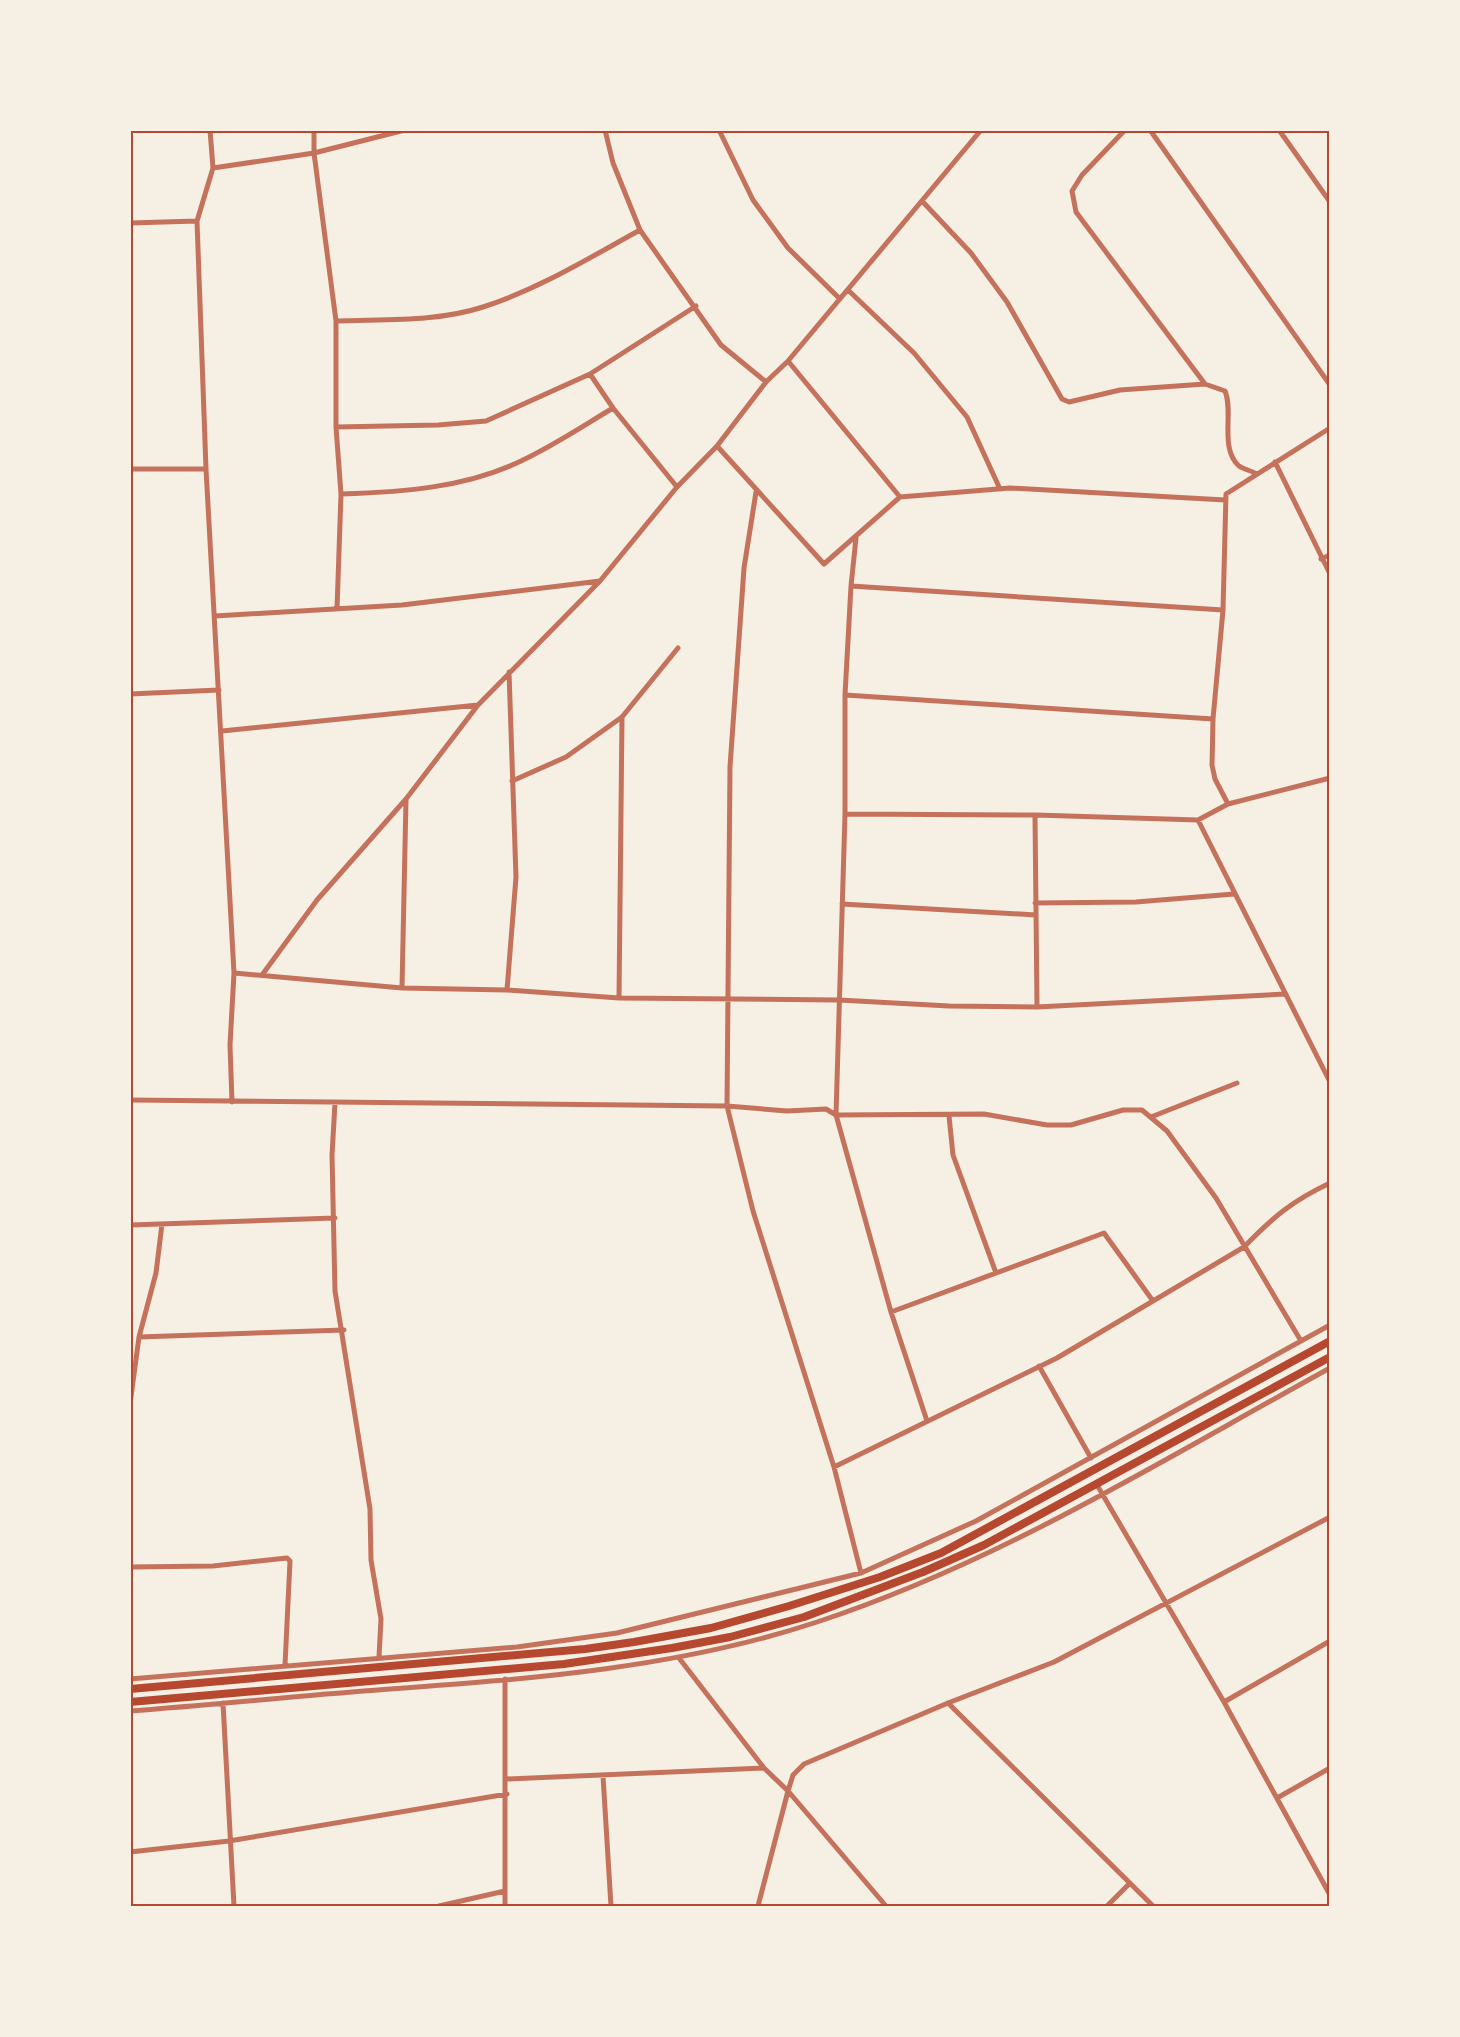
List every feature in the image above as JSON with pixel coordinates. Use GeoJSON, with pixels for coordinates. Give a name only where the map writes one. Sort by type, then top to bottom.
{"type":"FeatureCollection","features":[{"type":"Feature","properties":{"kind":"highway"},"geometry":{"type":"LineString","coordinates":[[130,1689],[585,1649],[711,1628],[880,1577],[941,1553],[1000,1523],[1329,1341]]}},
{"type":"Feature","properties":{"kind":"highway"},"geometry":{"type":"LineString","coordinates":[[130,1702],[489,1672],[640,1654],[730,1637],[804,1617],[923,1572],[1005,1534],[1329,1357]]}},
{"type":"Feature","properties":{"kind":"highway"},"geometry":{"type":"LineString","coordinates":[[1000,1523],[1005,1534]]}},
{"type":"Feature","properties":{"kind":"street"},"geometry":{"type":"LineString","coordinates":[[210,130],[213,168],[198,221],[206,469],[234,973],[231,1045],[232,1102]]}},
{"type":"Feature","properties":{"kind":"street"},"geometry":{"type":"LineString","coordinates":[[314,130],[314,153],[336,321],[336,427],[341,494],[337,609]]}},
{"type":"Feature","properties":{"kind":"street"},"geometry":{"type":"LineString","coordinates":[[213,168],[314,153],[405,130]]}},
{"type":"Feature","properties":{"kind":"street"},"geometry":{"type":"LineString","coordinates":[[605,130],[613,163],[640,230],[722,345],[766,382]]}},
{"type":"Feature","properties":{"kind":"street"},"geometry":{"type":"LineString","coordinates":[[719,130],[753,200],[788,248],[840,298]]}},
{"type":"Feature","properties":{"kind":"street"},"geometry":{"type":"LineString","coordinates":[[262,975],[317,900],[406,799],[478,705],[600,581],[677,487],[717,446],[766,382],[788,361],[981,130]]}},
{"type":"Feature","properties":{"kind":"street"},"geometry":{"type":"LineString","coordinates":[[1125,130],[1082,175],[1072,191],[1076,212],[1205,384]]}},
{"type":"Feature","properties":{"kind":"street"},"geometry":{"type":"LineString","coordinates":[[1150,130],[1329,385]]}},
{"type":"Feature","properties":{"kind":"street"},"geometry":{"type":"LineString","coordinates":[[1279,130],[1329,202]]}},
{"type":"Feature","properties":{"kind":"street"},"geometry":{"type":"LineString","coordinates":[[922,201],[971,253],[1007,302],[1062,399],[1070,402],[1119,390],[1205,384],[1226,393],[1228,441],[1232,455],[1239,465],[1257,474]]}},
{"type":"Feature","properties":{"kind":"street"},"geometry":{"type":"LineString","coordinates":[[130,223],[198,221]]}},
{"type":"Feature","properties":{"kind":"street"},"geometry":{"type":"LineString","coordinates":[[336,321],[435,317],[482,308],[546,282],[640,230]]}},
{"type":"Feature","properties":{"kind":"street"},"geometry":{"type":"LineString","coordinates":[[848,290],[914,353],[967,417],[1000,489]]}},
{"type":"Feature","properties":{"kind":"street"},"geometry":{"type":"LineString","coordinates":[[336,427],[438,426],[486,421],[590,374],[696,306]]}},
{"type":"Feature","properties":{"kind":"street"},"geometry":{"type":"LineString","coordinates":[[788,361],[900,497]]}},
{"type":"Feature","properties":{"kind":"street"},"geometry":{"type":"LineString","coordinates":[[590,374],[613,408],[677,487]]}},
{"type":"Feature","properties":{"kind":"street"},"geometry":{"type":"LineString","coordinates":[[341,494],[405,492],[469,479],[520,462],[613,408]]}},
{"type":"Feature","properties":{"kind":"street"},"geometry":{"type":"LineString","coordinates":[[1228,804],[1215,779],[1212,765],[1213,719],[1223,610],[1226,494],[1232,488],[1329,428]]}},
{"type":"Feature","properties":{"kind":"street"},"geometry":{"type":"LineString","coordinates":[[717,446],[756,492],[787,521],[820,563],[830,563],[900,497],[1000,489],[1225,500]]}},
{"type":"Feature","properties":{"kind":"street"},"geometry":{"type":"LineString","coordinates":[[1275,462],[1329,574]]}},
{"type":"Feature","properties":{"kind":"street"},"geometry":{"type":"LineString","coordinates":[[130,469],[206,469]]}},
{"type":"Feature","properties":{"kind":"street"},"geometry":{"type":"LineString","coordinates":[[756,492],[744,568],[730,767],[727,1106],[753,1211],[834,1467],[861,1573]]}},
{"type":"Feature","properties":{"kind":"street"},"geometry":{"type":"LineString","coordinates":[[856,538],[845,695],[845,814],[836,1115],[891,1312],[927,1421]]}},
{"type":"Feature","properties":{"kind":"street"},"geometry":{"type":"LineString","coordinates":[[1321,559],[1329,555]]}},
{"type":"Feature","properties":{"kind":"street"},"geometry":{"type":"LineString","coordinates":[[215,616],[402,605],[600,581]]}},
{"type":"Feature","properties":{"kind":"street"},"geometry":{"type":"LineString","coordinates":[[851,586],[1223,610]]}},
{"type":"Feature","properties":{"kind":"street"},"geometry":{"type":"LineString","coordinates":[[512,781],[566,757],[622,717],[678,648]]}},
{"type":"Feature","properties":{"kind":"street"},"geometry":{"type":"LineString","coordinates":[[507,990],[516,877],[509,672]]}},
{"type":"Feature","properties":{"kind":"street"},"geometry":{"type":"LineString","coordinates":[[130,694],[219,690]]}},
{"type":"Feature","properties":{"kind":"street"},"geometry":{"type":"LineString","coordinates":[[845,695],[1213,719]]}},
{"type":"Feature","properties":{"kind":"street"},"geometry":{"type":"LineString","coordinates":[[222,731],[478,705]]}},
{"type":"Feature","properties":{"kind":"street"},"geometry":{"type":"LineString","coordinates":[[619,998],[622,717]]}},
{"type":"Feature","properties":{"kind":"street"},"geometry":{"type":"LineString","coordinates":[[845,814],[1035,815],[1198,820],[1228,804],[1329,778]]}},
{"type":"Feature","properties":{"kind":"street"},"geometry":{"type":"LineString","coordinates":[[402,987],[406,799]]}},
{"type":"Feature","properties":{"kind":"street"},"geometry":{"type":"LineString","coordinates":[[1035,815],[1037,1007]]}},
{"type":"Feature","properties":{"kind":"street"},"geometry":{"type":"LineString","coordinates":[[1198,820],[1329,1082]]}},
{"type":"Feature","properties":{"kind":"street"},"geometry":{"type":"LineString","coordinates":[[1035,903],[1136,902],[1234,894]]}},
{"type":"Feature","properties":{"kind":"street"},"geometry":{"type":"LineString","coordinates":[[842,904],[1036,915]]}},
{"type":"Feature","properties":{"kind":"street"},"geometry":{"type":"LineString","coordinates":[[234,973],[402,987],[507,990],[619,998],[839,1000],[949,1006],[1037,1007],[1286,994]]}},
{"type":"Feature","properties":{"kind":"street"},"geometry":{"type":"LineString","coordinates":[[1151,1117],[1238,1083]]}},
{"type":"Feature","properties":{"kind":"street"},"geometry":{"type":"LineString","coordinates":[[130,1100],[727,1106],[788,1111],[826,1109],[836,1115],[984,1114],[1047,1125],[1071,1125],[1123,1110],[1142,1110],[1167,1131],[1209,1189],[1301,1341]]}},
{"type":"Feature","properties":{"kind":"street"},"geometry":{"type":"LineString","coordinates":[[335,1103],[332,1155],[335,1290],[344,1330],[358,1441],[370,1509],[371,1560],[381,1619],[379,1658]]}},
{"type":"Feature","properties":{"kind":"street"},"geometry":{"type":"LineString","coordinates":[[949,1116],[953,1155],[996,1273]]}},
{"type":"Feature","properties":{"kind":"street"},"geometry":{"type":"LineString","coordinates":[[834,1467],[1040,1366],[1244,1246],[1269,1220],[1295,1200],[1329,1183]]}},
{"type":"Feature","properties":{"kind":"street"},"geometry":{"type":"LineString","coordinates":[[130,1225],[335,1218]]}},
{"type":"Feature","properties":{"kind":"street"},"geometry":{"type":"LineString","coordinates":[[130,1404],[139,1337],[156,1273],[162,1224]]}},
{"type":"Feature","properties":{"kind":"street"},"geometry":{"type":"LineString","coordinates":[[891,1312],[1104,1233],[1153,1300]]}},
{"type":"Feature","properties":{"kind":"street"},"geometry":{"type":"LineString","coordinates":[[130,1679],[517,1647],[617,1633],[861,1573],[976,1521],[1329,1325]]}},
{"type":"Feature","properties":{"kind":"street"},"geometry":{"type":"LineString","coordinates":[[139,1337],[344,1330]]}},
{"type":"Feature","properties":{"kind":"street"},"geometry":{"type":"LineString","coordinates":[[1040,1366],[1091,1458]]}},
{"type":"Feature","properties":{"kind":"street"},"geometry":{"type":"LineString","coordinates":[[130,1711],[593,1671],[679,1658],[815,1623],[889,1596],[988,1553],[1103,1496],[1329,1368]]}},
{"type":"Feature","properties":{"kind":"street"},"geometry":{"type":"LineString","coordinates":[[1097,1485],[1224,1702],[1329,1893]]}},
{"type":"Feature","properties":{"kind":"street"},"geometry":{"type":"LineString","coordinates":[[758,1906],[793,1775],[804,1764],[948,1703],[1054,1662],[1166,1605],[1329,1517]]}},
{"type":"Feature","properties":{"kind":"street"},"geometry":{"type":"LineString","coordinates":[[130,1567],[213,1566],[287,1558],[290,1562],[285,1665]]}},
{"type":"Feature","properties":{"kind":"street"},"geometry":{"type":"LineString","coordinates":[[1224,1702],[1329,1641]]}},
{"type":"Feature","properties":{"kind":"street"},"geometry":{"type":"LineString","coordinates":[[679,1658],[764,1768],[788,1791],[886,1906]]}},
{"type":"Feature","properties":{"kind":"street"},"geometry":{"type":"LineString","coordinates":[[505,1679],[507,1779],[505,1906]]}},
{"type":"Feature","properties":{"kind":"street"},"geometry":{"type":"LineString","coordinates":[[223,1703],[234,1906]]}},
{"type":"Feature","properties":{"kind":"street"},"geometry":{"type":"LineString","coordinates":[[948,1703],[1153,1906]]}},
{"type":"Feature","properties":{"kind":"street"},"geometry":{"type":"LineString","coordinates":[[507,1779],[764,1768]]}},
{"type":"Feature","properties":{"kind":"street"},"geometry":{"type":"LineString","coordinates":[[1277,1798],[1329,1768]]}},
{"type":"Feature","properties":{"kind":"street"},"geometry":{"type":"LineString","coordinates":[[603,1776],[610,1906]]}},
{"type":"Feature","properties":{"kind":"street"},"geometry":{"type":"LineString","coordinates":[[130,1852],[229,1841],[507,1794]]}},
{"type":"Feature","properties":{"kind":"street"},"geometry":{"type":"LineString","coordinates":[[1107,1906],[1129,1884]]}},
{"type":"Feature","properties":{"kind":"street"},"geometry":{"type":"LineString","coordinates":[[439,1906],[506,1892]]}}]}
